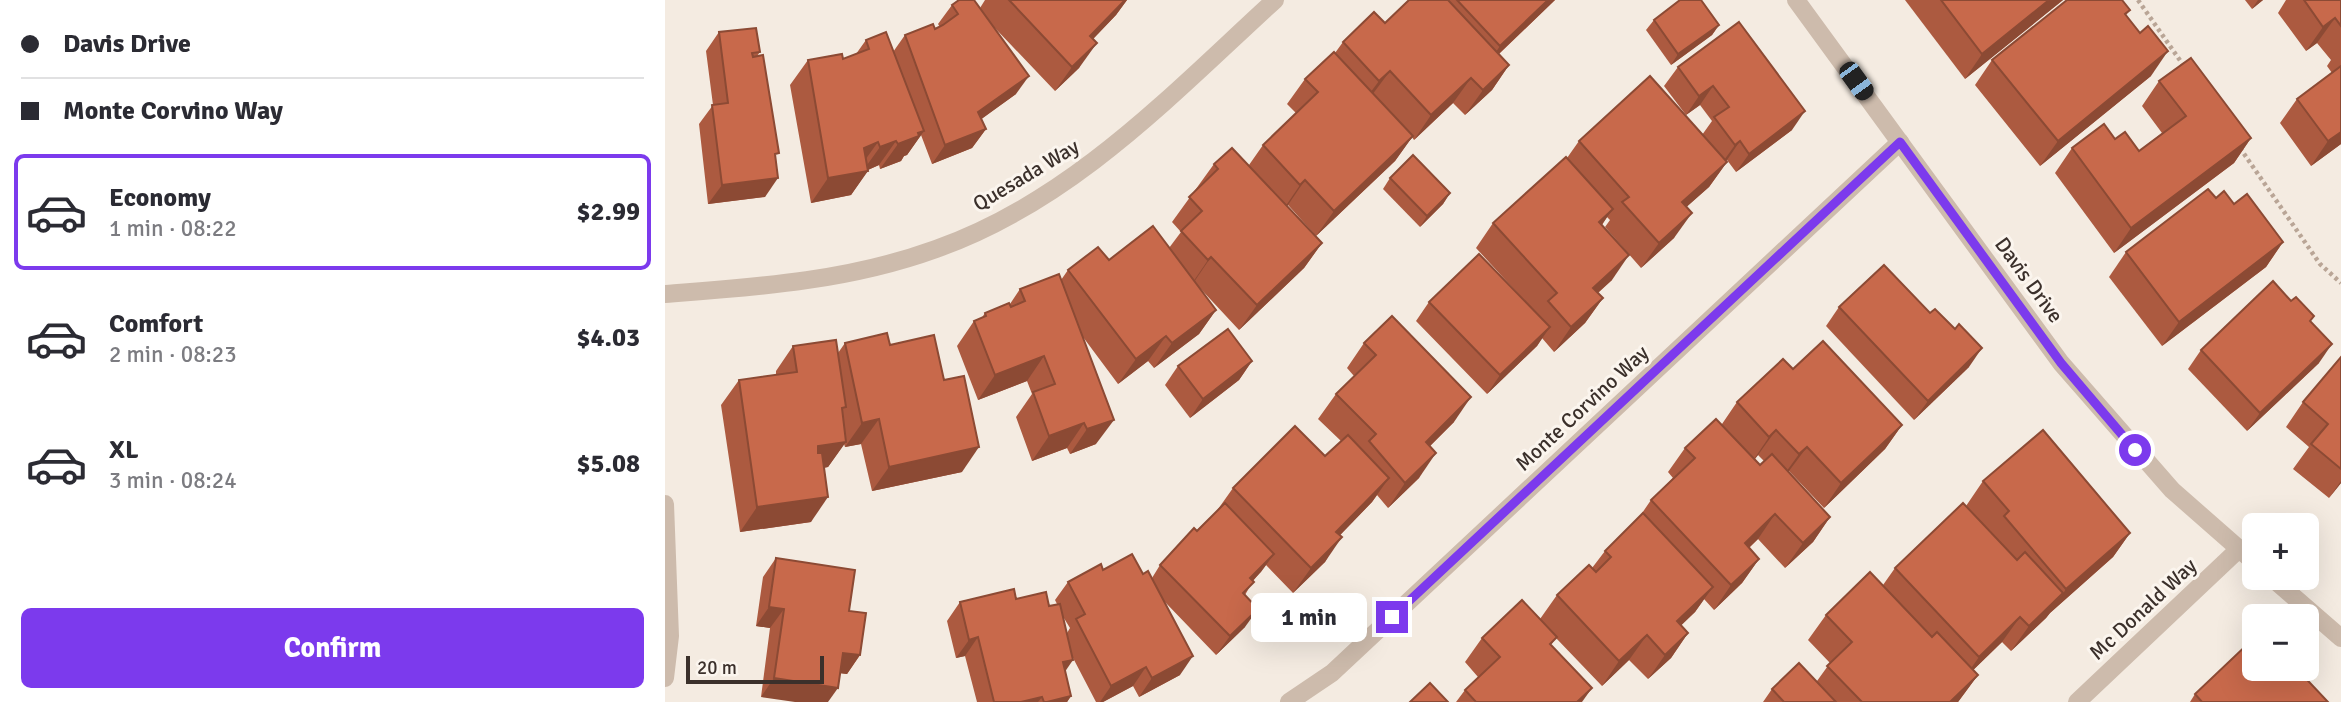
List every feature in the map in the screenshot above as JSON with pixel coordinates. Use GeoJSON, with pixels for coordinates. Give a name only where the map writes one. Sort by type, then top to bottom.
{"type":"FeatureCollection","features":[{"type":"Feature","properties":{"kind":"street","name":"Quesada Way"},"geometry":{"type":"LineString","coordinates":[[665,294],[792,284],[867,269],[936,249],[1007,219],[1075,177],[1139,125],[1275,0]]}},
{"type":"Feature","properties":{"kind":"street","name":"Davis Drive"},"geometry":{"type":"LineString","coordinates":[[1796,0],[2061,363],[2172,491],[2242,552]]}},
{"type":"Feature","properties":{"kind":"street","name":"Monte Corvino Way"},"geometry":{"type":"LineString","coordinates":[[1289,702],[1332,673],[1900,142]]}},
{"type":"Feature","properties":{"kind":"street"},"geometry":{"type":"LineString","coordinates":[[665,504],[670,636],[665,678]]}},
{"type":"Feature","properties":{"kind":"street","name":"Mc Donald Way"},"geometry":{"type":"LineString","coordinates":[[2077,702],[2239,549]]}},
{"type":"Feature","properties":{"kind":"street"},"geometry":{"type":"LineString","coordinates":[[2285,590],[2341,638]]}},
{"type":"Feature","properties":{"kind":"path"},"geometry":{"type":"LineString","coordinates":[[2139,0],[2194,80]]}},
{"type":"Feature","properties":{"kind":"path"},"geometry":{"type":"LineString","coordinates":[[2233,138],[2320,264],[2341,283]]}},
{"type":"Feature","properties":{"kind":"building"},"geometry":{"type":"Polygon","coordinates":[[[959,0],[974,0],[1029,76],[978,112],[986,129],[945,145],[905,35],[933,24],[935,29],[943,25],[958,14],[952,5],[959,0]]]}},
{"type":"Feature","properties":{"kind":"building"},"geometry":{"type":"Polygon","coordinates":[[[1009,0],[1125,0],[1090,36],[1097,43],[1072,67],[1009,0]]]}},
{"type":"Feature","properties":{"kind":"building"},"geometry":{"type":"Polygon","coordinates":[[[1409,0],[1448,0],[1509,65],[1483,90],[1471,78],[1431,115],[1390,71],[1379,81],[1343,42],[1374,12],[1385,23],[1409,0]]]}},
{"type":"Feature","properties":{"kind":"building"},"geometry":{"type":"Polygon","coordinates":[[[1457,0],[1548,0],[1500,46],[1457,0]]]}},
{"type":"Feature","properties":{"kind":"building"},"geometry":{"type":"Polygon","coordinates":[[[1680,0],[1701,0],[1719,25],[1678,54],[1654,20],[1680,0]]]}},
{"type":"Feature","properties":{"kind":"building"},"geometry":{"type":"Polygon","coordinates":[[[1941,0],[2049,0],[1982,54],[1941,0]]]}},
{"type":"Feature","properties":{"kind":"building"},"geometry":{"type":"Polygon","coordinates":[[[2067,0],[2122,0],[2130,10],[2125,14],[2140,33],[2148,26],[2168,51],[2058,141],[1992,60],[2067,0]]]}},
{"type":"Feature","properties":{"kind":"building"},"geometry":{"type":"Polygon","coordinates":[[[2304,0],[2341,0],[2341,26],[2335,18],[2323,27],[2304,0]]]}},
{"type":"Feature","properties":{"kind":"building"},"geometry":{"type":"Polygon","coordinates":[[[1739,22],[1805,111],[1749,154],[1740,141],[1735,145],[1714,117],[1729,107],[1713,86],[1699,96],[1678,67],[1739,22]]]}},
{"type":"Feature","properties":{"kind":"building"},"geometry":{"type":"Polygon","coordinates":[[[756,28],[760,52],[752,53],[753,57],[763,55],[779,153],[775,154],[778,178],[722,185],[712,105],[728,103],[719,32],[756,28]]]}},
{"type":"Feature","properties":{"kind":"building"},"geometry":{"type":"Polygon","coordinates":[[[886,32],[924,131],[918,133],[919,136],[898,144],[896,141],[880,147],[878,142],[864,148],[868,171],[828,178],[808,60],[842,54],[843,59],[869,49],[866,40],[886,32]]]}},
{"type":"Feature","properties":{"kind":"building"},"geometry":{"type":"Polygon","coordinates":[[[1334,52],[1413,136],[1334,211],[1305,180],[1300,185],[1263,145],[1318,92],[1305,79],[1334,52]]]}},
{"type":"Feature","properties":{"kind":"building"},"geometry":{"type":"Polygon","coordinates":[[[2191,58],[2251,138],[2131,228],[2072,148],[2104,124],[2115,139],[2125,132],[2139,151],[2186,116],[2159,81],[2191,58]]]}},
{"type":"Feature","properties":{"kind":"building"},"geometry":{"type":"Polygon","coordinates":[[[2341,66],[2341,132],[2328,141],[2297,99],[2341,66]]]}},
{"type":"Feature","properties":{"kind":"building"},"geometry":{"type":"Polygon","coordinates":[[[1650,76],[1727,162],[1682,202],[1692,213],[1659,243],[1622,202],[1629,197],[1579,141],[1650,76]]]}},
{"type":"Feature","properties":{"kind":"building"},"geometry":{"type":"Polygon","coordinates":[[[1232,148],[1322,243],[1257,305],[1211,257],[1208,260],[1181,231],[1202,211],[1189,197],[1218,169],[1214,164],[1232,148]]]}},
{"type":"Feature","properties":{"kind":"building"},"geometry":{"type":"Polygon","coordinates":[[[1413,155],[1450,193],[1427,216],[1390,178],[1413,155]]]}},
{"type":"Feature","properties":{"kind":"building"},"geometry":{"type":"Polygon","coordinates":[[[1566,157],[1613,209],[1599,222],[1629,255],[1593,288],[1603,298],[1571,327],[1548,301],[1557,293],[1493,223],[1566,157]]]}},
{"type":"Feature","properties":{"kind":"building"},"geometry":{"type":"Polygon","coordinates":[[[2208,189],[2216,198],[2224,191],[2234,204],[2247,194],[2283,242],[2179,322],[2126,252],[2208,189]]]}},
{"type":"Feature","properties":{"kind":"building"},"geometry":{"type":"Polygon","coordinates":[[[1153,226],[1216,310],[1172,343],[1166,336],[1136,359],[1068,270],[1098,247],[1109,260],[1153,226]]]}},
{"type":"Feature","properties":{"kind":"building"},"geometry":{"type":"Polygon","coordinates":[[[1479,254],[1550,327],[1500,375],[1429,302],[1479,254]]]}},
{"type":"Feature","properties":{"kind":"building"},"geometry":{"type":"Polygon","coordinates":[[[1884,265],[1930,313],[1935,309],[1955,329],[1959,324],[1982,348],[1928,401],[1839,307],[1884,265]]]}},
{"type":"Feature","properties":{"kind":"building"},"geometry":{"type":"Polygon","coordinates":[[[1059,274],[1114,420],[1087,429],[1084,423],[1049,436],[1033,392],[1055,384],[1044,356],[995,375],[974,321],[1009,303],[1011,307],[1025,301],[1020,289],[1059,274]]]}},
{"type":"Feature","properties":{"kind":"building"},"geometry":{"type":"Polygon","coordinates":[[[2273,281],[2291,301],[2296,297],[2314,316],[2310,321],[2332,344],[2260,413],[2201,350],[2273,281]]]}},
{"type":"Feature","properties":{"kind":"building"},"geometry":{"type":"Polygon","coordinates":[[[1392,316],[1471,397],[1426,442],[1436,453],[1405,483],[1369,441],[1376,434],[1336,394],[1376,355],[1364,343],[1392,316]]]}},
{"type":"Feature","properties":{"kind":"building"},"geometry":{"type":"Polygon","coordinates":[[[1228,329],[1252,361],[1203,399],[1178,366],[1228,329]]]}},
{"type":"Feature","properties":{"kind":"building"},"geometry":{"type":"Polygon","coordinates":[[[887,333],[890,345],[934,335],[944,380],[964,376],[979,447],[889,467],[879,419],[862,423],[845,343],[887,333]]]}},
{"type":"Feature","properties":{"kind":"building"},"geometry":{"type":"Polygon","coordinates":[[[836,340],[846,407],[842,408],[846,442],[818,446],[818,453],[822,453],[828,497],[757,507],[739,380],[797,372],[793,346],[836,340]]]}},
{"type":"Feature","properties":{"kind":"building"},"geometry":{"type":"Polygon","coordinates":[[[1823,341],[1902,425],[1841,483],[1807,447],[1799,454],[1776,430],[1769,437],[1737,402],[1783,359],[1793,369],[1823,341]]]}},
{"type":"Feature","properties":{"kind":"building"},"geometry":{"type":"Polygon","coordinates":[[[2341,357],[2341,469],[2311,444],[2328,424],[2303,402],[2341,357]]]}},
{"type":"Feature","properties":{"kind":"building"},"geometry":{"type":"Polygon","coordinates":[[[1716,419],[1760,465],[1772,454],[1830,517],[1803,543],[1775,514],[1745,543],[1759,559],[1731,585],[1651,500],[1695,458],[1685,448],[1716,419]]]}},
{"type":"Feature","properties":{"kind":"building"},"geometry":{"type":"Polygon","coordinates":[[[1295,426],[1325,456],[1348,435],[1389,478],[1336,532],[1342,537],[1311,568],[1233,488],[1295,426]]]}},
{"type":"Feature","properties":{"kind":"building"},"geometry":{"type":"Polygon","coordinates":[[[2043,430],[2130,533],[2066,589],[2004,516],[2009,511],[1983,481],[2043,430]]]}},
{"type":"Feature","properties":{"kind":"building"},"geometry":{"type":"Polygon","coordinates":[[[1225,503],[1274,554],[1250,578],[1254,582],[1243,593],[1258,609],[1230,636],[1160,565],[1194,528],[1197,531],[1225,503]]]}},
{"type":"Feature","properties":{"kind":"building"},"geometry":{"type":"Polygon","coordinates":[[[1963,503],[2017,560],[2025,552],[2063,593],[2029,626],[2020,617],[1979,657],[1895,568],[1963,503]]]}},
{"type":"Feature","properties":{"kind":"building"},"geometry":{"type":"Polygon","coordinates":[[[1643,513],[1713,587],[1677,621],[1688,633],[1665,655],[1647,635],[1619,661],[1557,595],[1589,565],[1596,572],[1611,557],[1605,551],[1643,513]]]}},
{"type":"Feature","properties":{"kind":"building"},"geometry":{"type":"Polygon","coordinates":[[[1132,554],[1143,574],[1148,571],[1193,656],[1152,678],[1146,667],[1111,686],[1076,619],[1085,614],[1068,582],[1101,564],[1103,570],[1132,554]]]}},
{"type":"Feature","properties":{"kind":"building"},"geometry":{"type":"Polygon","coordinates":[[[776,558],[855,570],[849,611],[866,613],[860,655],[843,653],[838,688],[774,678],[784,609],[769,607],[776,558]]]}},
{"type":"Feature","properties":{"kind":"building"},"geometry":{"type":"Polygon","coordinates":[[[1870,572],[1932,637],[1937,632],[1978,675],[1950,702],[1862,702],[1827,666],[1852,642],[1826,615],[1870,572]]]}},
{"type":"Feature","properties":{"kind":"building"},"geometry":{"type":"Polygon","coordinates":[[[1014,589],[1016,599],[1046,592],[1049,606],[1060,604],[1073,660],[1063,662],[1071,696],[1047,702],[1044,702],[1042,697],[1021,702],[994,702],[978,637],[969,640],[960,602],[1014,589]]]}},
{"type":"Feature","properties":{"kind":"building"},"geometry":{"type":"Polygon","coordinates":[[[1522,600],[1557,637],[1550,644],[1592,688],[1577,702],[1476,702],[1465,690],[1500,657],[1482,638],[1522,600]]]}},
{"type":"Feature","properties":{"kind":"building"},"geometry":{"type":"Polygon","coordinates":[[[2242,649],[2242,681],[2308,681],[2328,702],[2202,702],[2195,694],[2242,649]]]}},
{"type":"Feature","properties":{"kind":"building"},"geometry":{"type":"Polygon","coordinates":[[[1799,663],[1836,702],[1784,702],[1772,689],[1799,663]]]}},
{"type":"Feature","properties":{"kind":"building"},"geometry":{"type":"Polygon","coordinates":[[[1430,683],[1448,702],[1410,702],[1430,683]]]}},
{"type":"Feature","properties":{"kind":"route"},"geometry":{"type":"LineString","coordinates":[[1392,617],[1900,142],[2061,363],[2135,450]]}}]}
